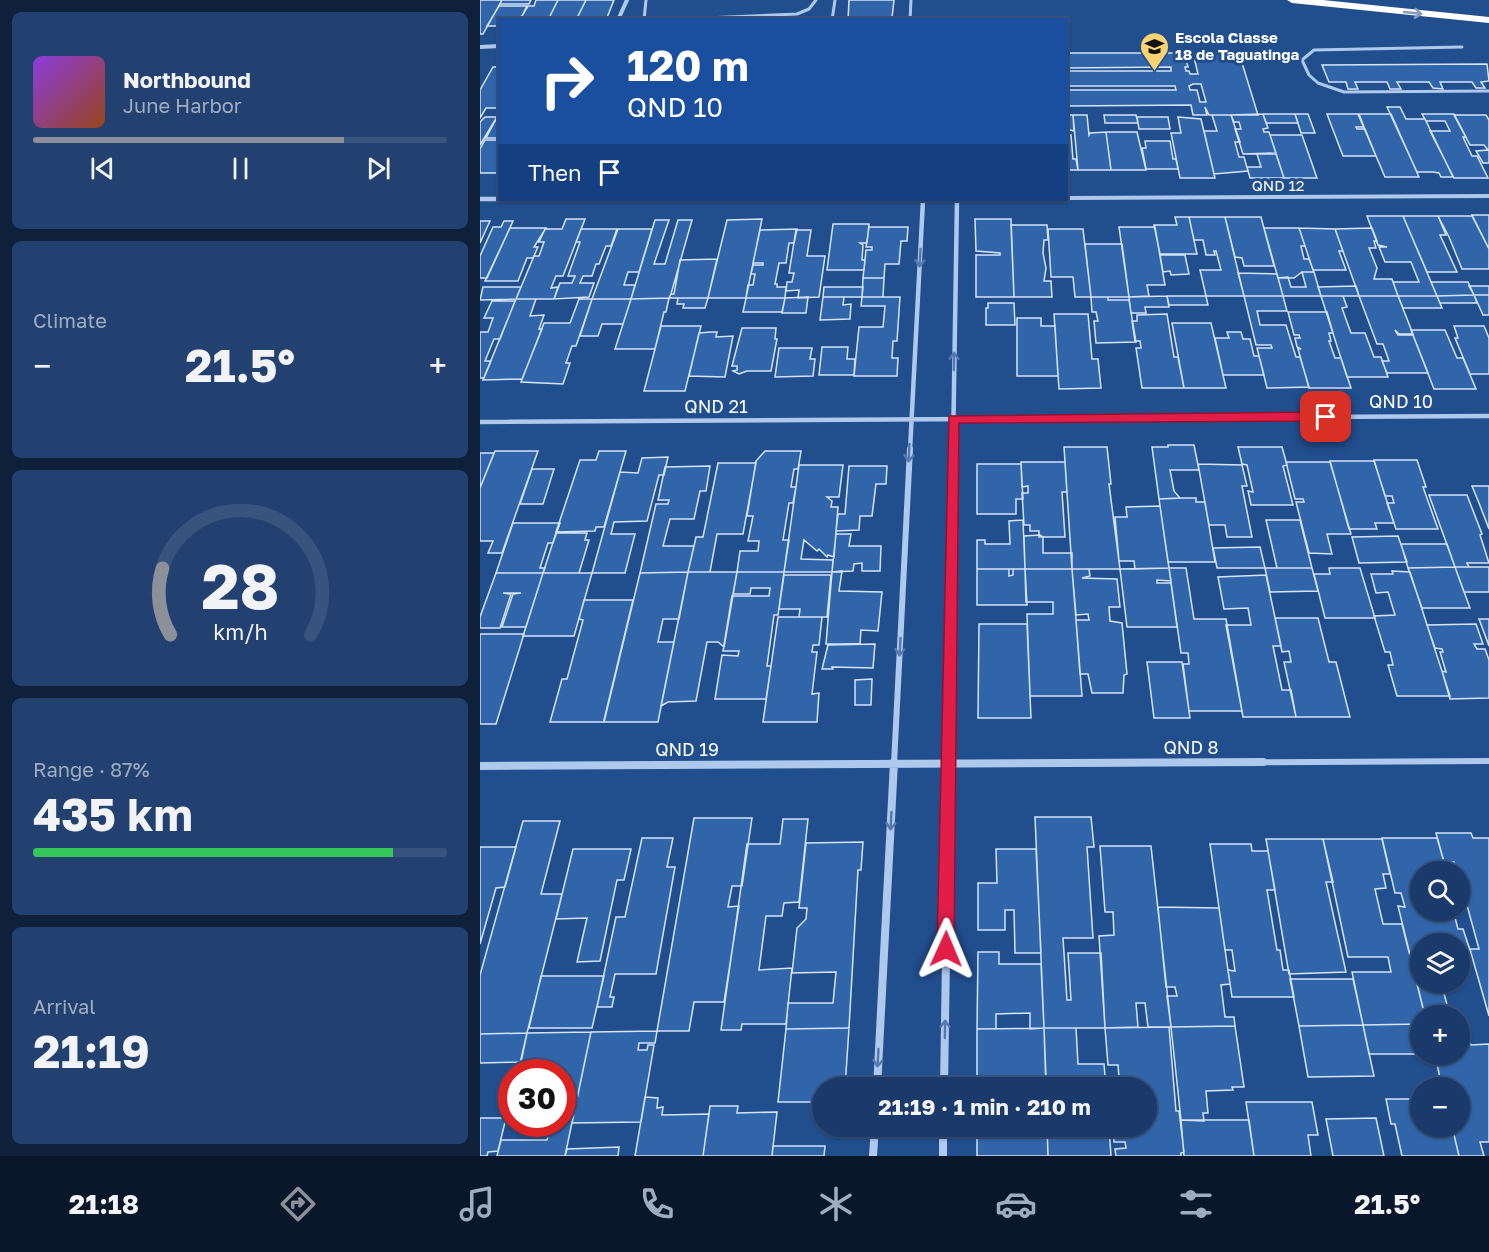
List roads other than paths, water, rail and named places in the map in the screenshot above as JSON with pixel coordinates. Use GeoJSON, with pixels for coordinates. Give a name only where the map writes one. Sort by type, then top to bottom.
{"type":"FeatureCollection","features":[{"type":"Feature","properties":{"kind":"highway"},"geometry":{"type":"LineString","coordinates":[[1292,0],[1489,20]]}},
{"type":"Feature","properties":{"kind":"street"},"geometry":{"type":"LineString","coordinates":[[619,18],[627,0]]}},
{"type":"Feature","properties":{"kind":"street"},"geometry":{"type":"LineString","coordinates":[[480,46],[498,46]]}},
{"type":"Feature","properties":{"kind":"street","name":"QND 12"},"geometry":{"type":"LineString","coordinates":[[1068,198],[1489,196]]}},
{"type":"Feature","properties":{"kind":"street"},"geometry":{"type":"LineString","coordinates":[[480,199],[498,199]]}},
{"type":"Feature","properties":{"kind":"street"},"geometry":{"type":"LineString","coordinates":[[878,1077],[923,201]]}},
{"type":"Feature","properties":{"kind":"street"},"geometry":{"type":"LineString","coordinates":[[944,1077],[957,201]]}},
{"type":"Feature","properties":{"kind":"street","name":"QND 10"},"geometry":{"type":"LineString","coordinates":[[953,419],[1489,416]]}},
{"type":"Feature","properties":{"kind":"street","name":"QND 21"},"geometry":{"type":"LineString","coordinates":[[480,422],[953,419]]}},
{"type":"Feature","properties":{"kind":"street","name":"QND 8"},"geometry":{"type":"LineString","coordinates":[[894,763],[1489,760]]}},
{"type":"Feature","properties":{"kind":"street","name":"QND 19"},"geometry":{"type":"LineString","coordinates":[[480,766],[894,763]]}},
{"type":"Feature","properties":{"kind":"street"},"geometry":{"type":"LineString","coordinates":[[873,1156],[874,1137]]}},
{"type":"Feature","properties":{"kind":"street"},"geometry":{"type":"LineString","coordinates":[[943,1137],[943,1156]]}},
{"type":"Feature","properties":{"kind":"lane"},"geometry":{"type":"LineString","coordinates":[[644,18],[646,0]]}},
{"type":"Feature","properties":{"kind":"lane"},"geometry":{"type":"LineString","coordinates":[[704,18],[797,14],[809,9],[816,0]]}},
{"type":"Feature","properties":{"kind":"lane"},"geometry":{"type":"LineString","coordinates":[[832,18],[835,0]]}},
{"type":"Feature","properties":{"kind":"lane"},"geometry":{"type":"LineString","coordinates":[[910,18],[911,0]]}},
{"type":"Feature","properties":{"kind":"lane"},"geometry":{"type":"LineString","coordinates":[[1462,47],[1314,50],[1302,60],[1309,77],[1322,86],[1344,92],[1489,91]]}},
{"type":"Feature","properties":{"kind":"place","name":"Escola Classe 18 de Taguatinga"},"geometry":{"type":"Point","coordinates":[1154,72]}}]}
